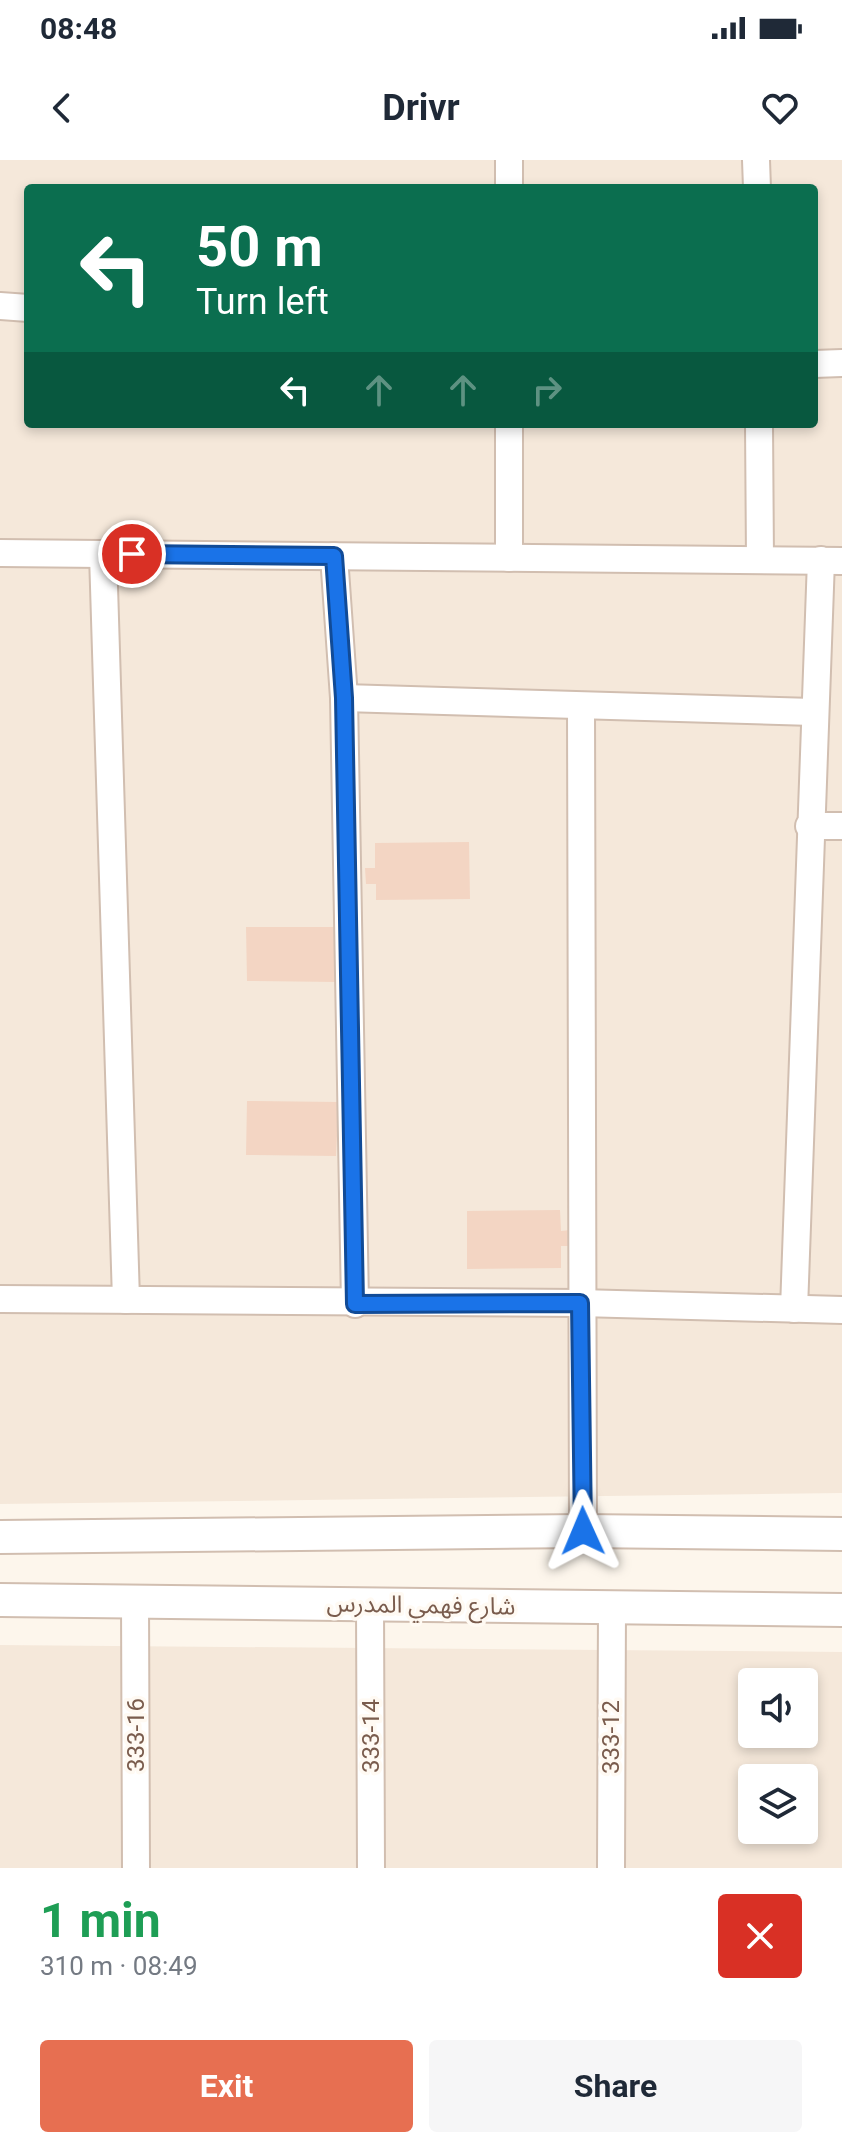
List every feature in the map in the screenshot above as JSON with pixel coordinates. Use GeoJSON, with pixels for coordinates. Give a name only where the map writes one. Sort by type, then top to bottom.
{"type":"FeatureCollection","features":[{"type":"Feature","properties":{"kind":"street"},"geometry":{"type":"LineString","coordinates":[[509,160],[509,184]]}},
{"type":"Feature","properties":{"kind":"street"},"geometry":{"type":"LineString","coordinates":[[756,160],[757,184]]}},
{"type":"Feature","properties":{"kind":"street"},"geometry":{"type":"LineString","coordinates":[[0,306],[24,308]]}},
{"type":"Feature","properties":{"kind":"street"},"geometry":{"type":"LineString","coordinates":[[818,364],[842,363]]}},
{"type":"Feature","properties":{"kind":"street"},"geometry":{"type":"LineString","coordinates":[[509,428],[509,558]]}},
{"type":"Feature","properties":{"kind":"street"},"geometry":{"type":"LineString","coordinates":[[759,428],[760,560]]}},
{"type":"Feature","properties":{"kind":"street"},"geometry":{"type":"LineString","coordinates":[[0,553],[831,560],[813,712],[794,1309]]}},
{"type":"Feature","properties":{"kind":"street"},"geometry":{"type":"LineString","coordinates":[[103,554],[126,1300]]}},
{"type":"Feature","properties":{"kind":"street"},"geometry":{"type":"LineString","coordinates":[[334,556],[344,698],[355,1304]]}},
{"type":"Feature","properties":{"kind":"street"},"geometry":{"type":"LineString","coordinates":[[344,698],[813,712]]}},
{"type":"Feature","properties":{"kind":"street"},"geometry":{"type":"LineString","coordinates":[[581,707],[580,1303],[583,1531]]}},
{"type":"Feature","properties":{"kind":"street"},"geometry":{"type":"LineString","coordinates":[[809,826],[842,826]]}},
{"type":"Feature","properties":{"kind":"street"},"geometry":{"type":"LineString","coordinates":[[0,1299],[355,1304],[580,1303],[842,1310]]}},
{"type":"Feature","properties":{"kind":"street"},"geometry":{"type":"LineString","coordinates":[[0,1537],[583,1531],[842,1534]]}},
{"type":"Feature","properties":{"kind":"street","name":"شارع فهمي المدرس"},"geometry":{"type":"LineString","coordinates":[[0,1600],[842,1610]]}},
{"type":"Feature","properties":{"kind":"street","name":"333-16"},"geometry":{"type":"LineString","coordinates":[[135,1601],[136,1868]]}},
{"type":"Feature","properties":{"kind":"street","name":"333-14"},"geometry":{"type":"LineString","coordinates":[[370,1604],[371,1868]]}},
{"type":"Feature","properties":{"kind":"street","name":"333-12"},"geometry":{"type":"LineString","coordinates":[[611,1868],[612,1607]]}},
{"type":"Feature","properties":{"kind":"shaded area"},"geometry":{"type":"Polygon","coordinates":[[[0,160],[842,160],[842,1493],[0,1504],[0,160]]]}},
{"type":"Feature","properties":{"kind":"shaded area"},"geometry":{"type":"Polygon","coordinates":[[[0,1645],[842,1652],[842,1868],[0,1868],[0,1645]]]}},
{"type":"Feature","properties":{"kind":"building"},"geometry":{"type":"Polygon","coordinates":[[[469,842],[470,899],[376,900],[376,884],[366,884],[365,868],[375,868],[375,843],[469,842]]]}},
{"type":"Feature","properties":{"kind":"building"},"geometry":{"type":"Polygon","coordinates":[[[246,927],[337,927],[337,982],[247,981],[246,927]]]}},
{"type":"Feature","properties":{"kind":"building"},"geometry":{"type":"Polygon","coordinates":[[[247,1101],[337,1102],[337,1120],[345,1120],[345,1136],[337,1136],[336,1156],[246,1155],[247,1101]]]}},
{"type":"Feature","properties":{"kind":"building"},"geometry":{"type":"Polygon","coordinates":[[[560,1210],[561,1231],[570,1230],[570,1246],[561,1246],[561,1268],[467,1269],[467,1211],[560,1210]]]}},
{"type":"Feature","properties":{"kind":"route"},"geometry":{"type":"LineString","coordinates":[[132,554],[334,556],[344,698],[355,1304],[580,1303],[583,1531]]}}]}
